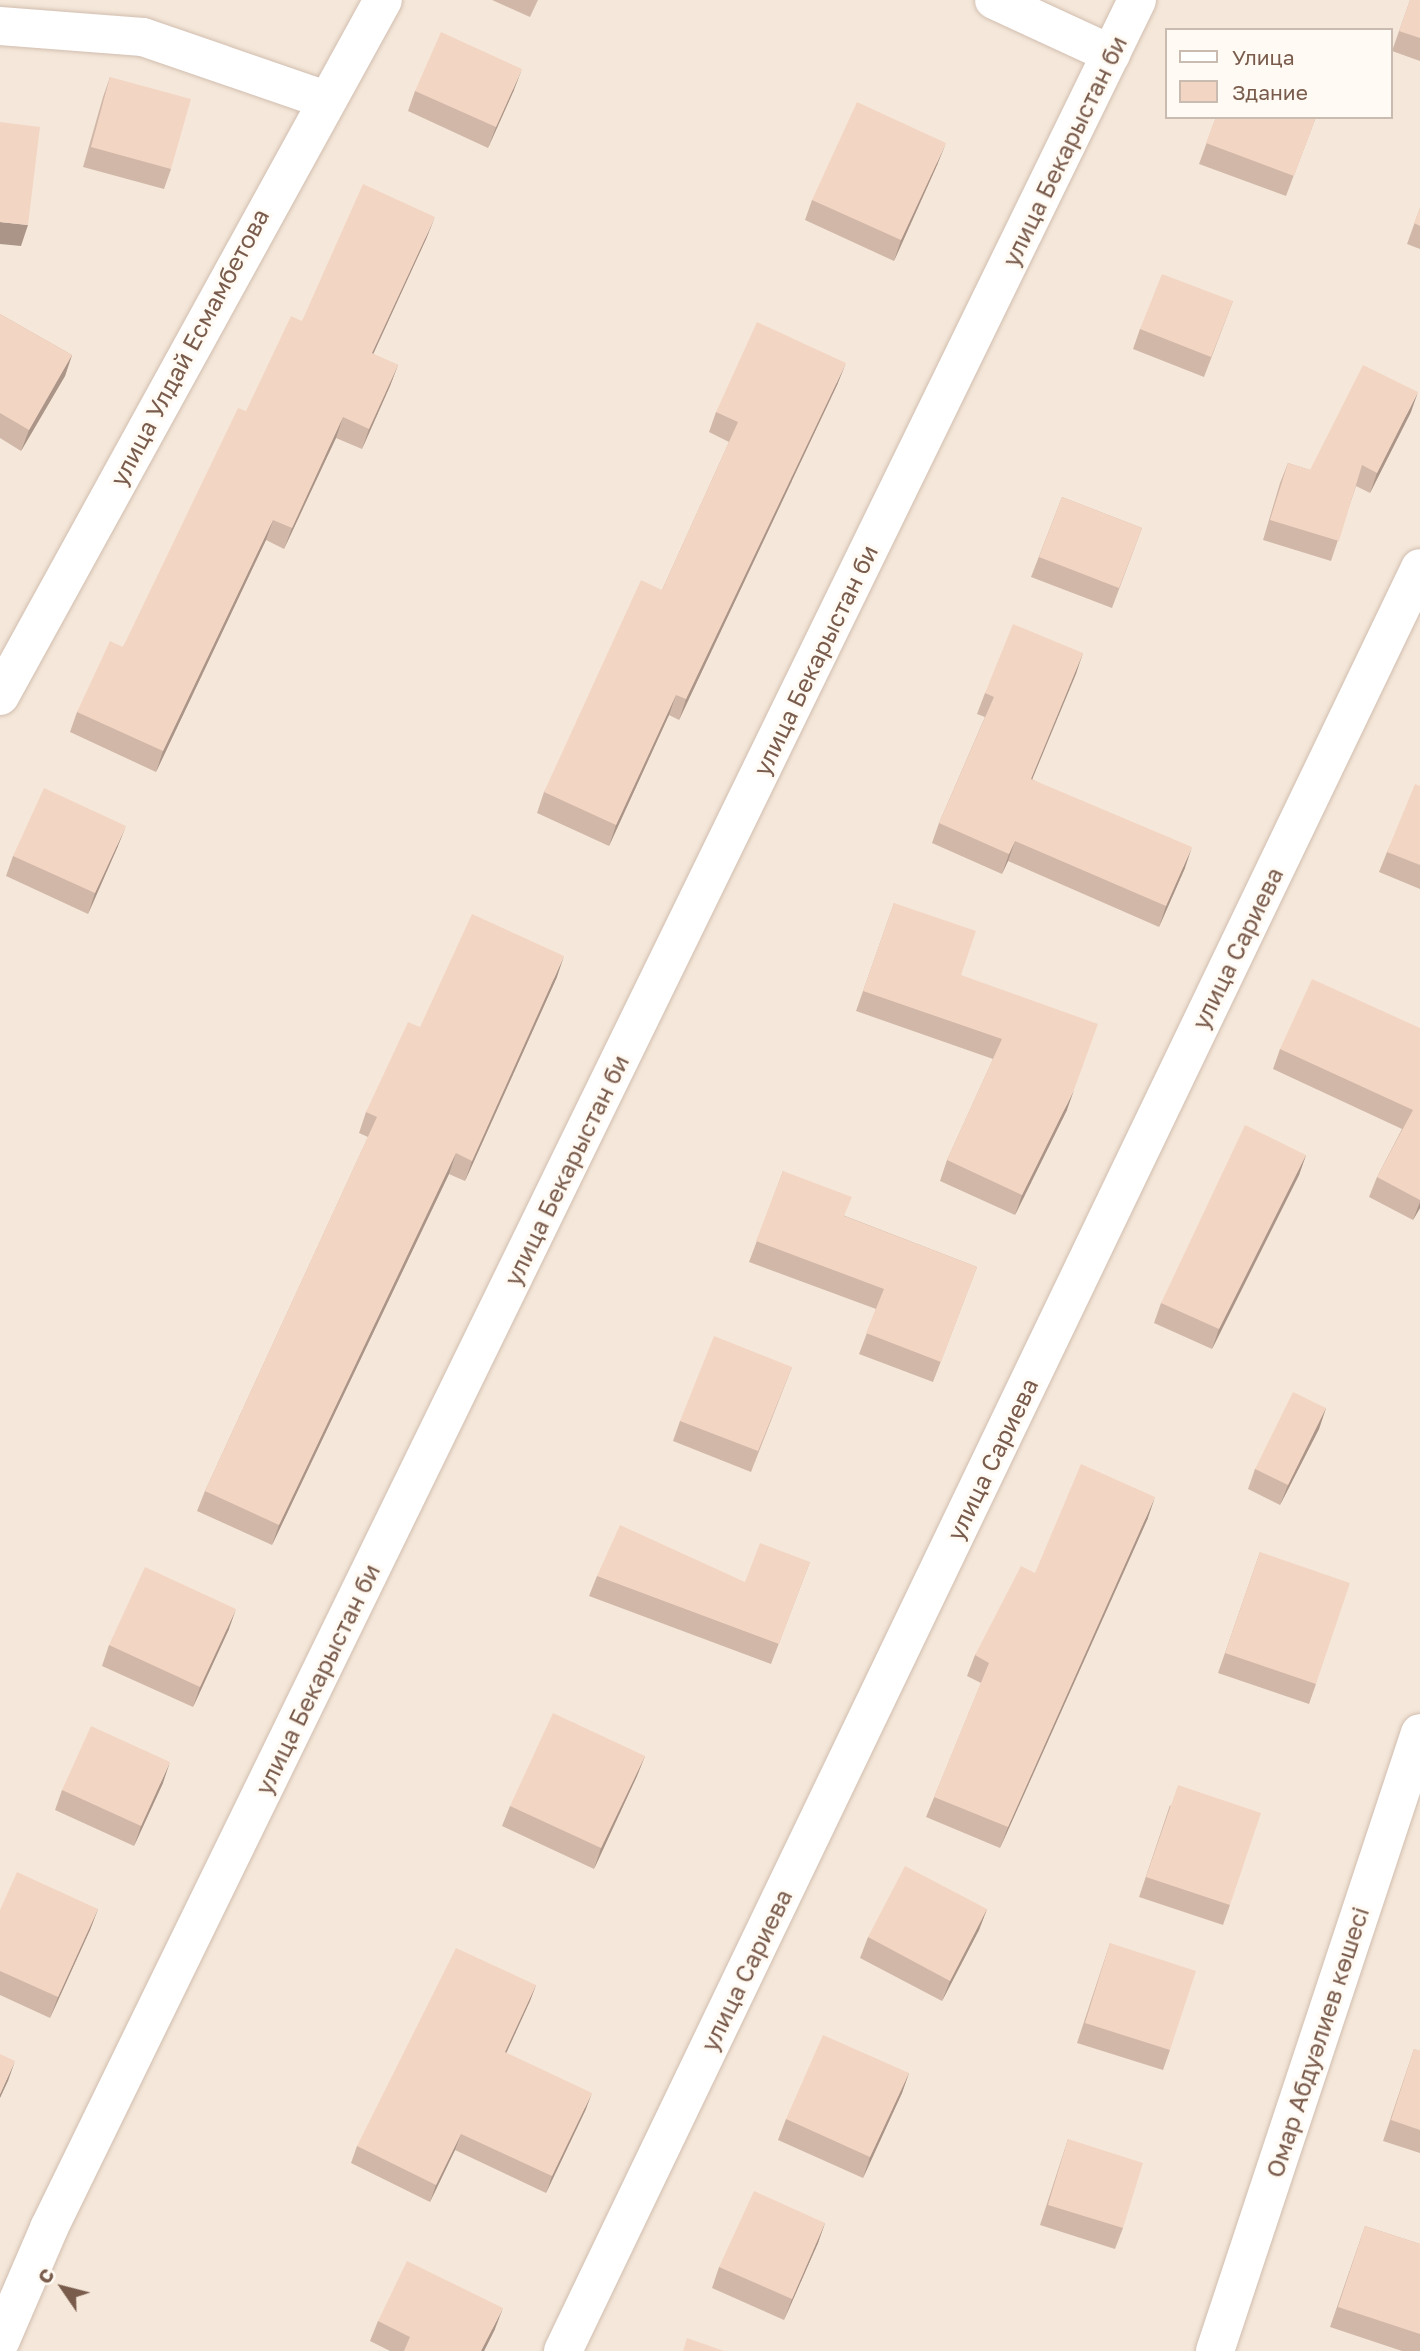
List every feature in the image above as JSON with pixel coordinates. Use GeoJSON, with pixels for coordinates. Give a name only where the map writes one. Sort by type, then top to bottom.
{"type":"FeatureCollection","features":[{"type":"Feature","properties":{"kind":"street","name":"улица Улдай Есмамбетова"},"geometry":{"type":"LineString","coordinates":[[0,696],[323,99],[383,0]]}},
{"type":"Feature","properties":{"kind":"street"},"geometry":{"type":"LineString","coordinates":[[994,0],[1111,54]]}},
{"type":"Feature","properties":{"kind":"street","name":"улица Бекарыстан би"},"geometry":{"type":"LineString","coordinates":[[0,2342],[49,2228],[1137,0]]}},
{"type":"Feature","properties":{"kind":"street"},"geometry":{"type":"LineString","coordinates":[[0,26],[143,37],[323,99]]}},
{"type":"Feature","properties":{"kind":"street","name":"улица Сариева"},"geometry":{"type":"LineString","coordinates":[[563,2351],[1420,568]]}},
{"type":"Feature","properties":{"kind":"street","name":"Омар Абдуәлиев көшесі"},"geometry":{"type":"LineString","coordinates":[[1214,2351],[1420,1733]]}},
{"type":"Feature","properties":{"kind":"shaded area"},"geometry":{"type":"Polygon","coordinates":[[[0,0],[1420,0],[1420,2351],[0,2351],[0,0]]]}},
{"type":"Feature","properties":{"kind":"building"},"geometry":{"type":"Polygon","coordinates":[[[1410,0],[1420,0],[1420,38],[1399,31],[1410,0]]]}},
{"type":"Feature","properties":{"kind":"building"},"geometry":{"type":"Polygon","coordinates":[[[441,32],[522,69],[496,127],[415,91],[441,32]]]}},
{"type":"Feature","properties":{"kind":"building"},"geometry":{"type":"Polygon","coordinates":[[[110,77],[191,99],[171,169],[91,147],[110,77]]]}},
{"type":"Feature","properties":{"kind":"building"},"geometry":{"type":"Polygon","coordinates":[[[857,102],[946,143],[901,240],[812,200],[857,102]]]}},
{"type":"Feature","properties":{"kind":"building"},"geometry":{"type":"Polygon","coordinates":[[[1215,119],[1315,119],[1294,176],[1206,143],[1215,119]]]}},
{"type":"Feature","properties":{"kind":"building"},"geometry":{"type":"Polygon","coordinates":[[[0,122],[40,127],[28,225],[0,222],[0,122]]]}},
{"type":"Feature","properties":{"kind":"building"},"geometry":{"type":"Polygon","coordinates":[[[363,184],[435,217],[372,353],[398,365],[369,429],[343,417],[292,528],[273,520],[163,751],[77,712],[110,641],[123,647],[238,408],[246,411],[291,316],[302,321],[363,184]]]}},
{"type":"Feature","properties":{"kind":"building"},"geometry":{"type":"Polygon","coordinates":[[[1420,208],[1420,226],[1414,223],[1420,208]]]}},
{"type":"Feature","properties":{"kind":"building"},"geometry":{"type":"Polygon","coordinates":[[[1162,274],[1233,301],[1211,357],[1140,329],[1162,274]]]}},
{"type":"Feature","properties":{"kind":"building"},"geometry":{"type":"Polygon","coordinates":[[[0,314],[72,355],[29,430],[0,413],[0,314]]]}},
{"type":"Feature","properties":{"kind":"building"},"geometry":{"type":"Polygon","coordinates":[[[757,322],[846,363],[686,699],[676,695],[616,825],[544,792],[641,580],[662,590],[738,422],[716,412],[757,322]]]}},
{"type":"Feature","properties":{"kind":"building"},"geometry":{"type":"Polygon","coordinates":[[[1363,365],[1418,392],[1377,473],[1362,465],[1339,541],[1270,520],[1288,463],[1310,470],[1363,365]]]}},
{"type":"Feature","properties":{"kind":"building"},"geometry":{"type":"Polygon","coordinates":[[[1062,497],[1142,528],[1119,588],[1039,557],[1062,497]]]}},
{"type":"Feature","properties":{"kind":"building"},"geometry":{"type":"Polygon","coordinates":[[[1013,624],[1083,653],[1031,779],[1192,847],[1166,906],[1015,841],[1009,854],[939,823],[994,697],[985,693],[1013,624]]]}},
{"type":"Feature","properties":{"kind":"building"},"geometry":{"type":"Polygon","coordinates":[[[1415,784],[1420,786],[1420,865],[1387,852],[1415,784]]]}},
{"type":"Feature","properties":{"kind":"building"},"geometry":{"type":"Polygon","coordinates":[[[44,788],[126,826],[95,893],[13,856],[44,788]]]}},
{"type":"Feature","properties":{"kind":"building"},"geometry":{"type":"Polygon","coordinates":[[[894,903],[976,931],[961,975],[1098,1024],[1074,1090],[1022,1195],[947,1160],[1002,1039],[863,991],[894,903]]]}},
{"type":"Feature","properties":{"kind":"building"},"geometry":{"type":"Polygon","coordinates":[[[472,914],[564,956],[472,1161],[456,1153],[279,1525],[205,1491],[377,1117],[366,1112],[408,1022],[420,1027],[472,914]]]}},
{"type":"Feature","properties":{"kind":"building"},"geometry":{"type":"Polygon","coordinates":[[[1312,979],[1420,1028],[1420,1200],[1377,1177],[1413,1110],[1280,1049],[1312,979]]]}},
{"type":"Feature","properties":{"kind":"building"},"geometry":{"type":"Polygon","coordinates":[[[1245,1125],[1306,1155],[1219,1329],[1161,1303],[1245,1125]]]}},
{"type":"Feature","properties":{"kind":"building"},"geometry":{"type":"Polygon","coordinates":[[[783,1171],[852,1197],[844,1216],[977,1267],[941,1362],[866,1333],[884,1289],[756,1241],[783,1171]]]}},
{"type":"Feature","properties":{"kind":"building"},"geometry":{"type":"Polygon","coordinates":[[[714,1336],[792,1367],[758,1451],[680,1421],[714,1336]]]}},
{"type":"Feature","properties":{"kind":"building"},"geometry":{"type":"Polygon","coordinates":[[[1293,1392],[1326,1408],[1288,1485],[1255,1469],[1293,1392]]]}},
{"type":"Feature","properties":{"kind":"building"},"geometry":{"type":"Polygon","coordinates":[[[1081,1464],[1155,1497],[1008,1827],[934,1797],[989,1663],[975,1655],[1021,1566],[1035,1573],[1081,1464]]]}},
{"type":"Feature","properties":{"kind":"building"},"geometry":{"type":"Polygon","coordinates":[[[620,1525],[745,1582],[760,1543],[810,1562],[779,1644],[597,1576],[620,1525]]]}},
{"type":"Feature","properties":{"kind":"building"},"geometry":{"type":"Polygon","coordinates":[[[1260,1552],[1350,1583],[1316,1684],[1225,1653],[1260,1552]]]}},
{"type":"Feature","properties":{"kind":"building"},"geometry":{"type":"Polygon","coordinates":[[[145,1567],[236,1609],[200,1687],[109,1645],[145,1567]]]}},
{"type":"Feature","properties":{"kind":"building"},"geometry":{"type":"Polygon","coordinates":[[[553,1713],[645,1756],[601,1848],[510,1806],[553,1713]]]}},
{"type":"Feature","properties":{"kind":"building"},"geometry":{"type":"Polygon","coordinates":[[[91,1726],[170,1762],[141,1826],[62,1790],[91,1726]]]}},
{"type":"Feature","properties":{"kind":"building"},"geometry":{"type":"Polygon","coordinates":[[[1178,1785],[1261,1813],[1230,1905],[1146,1877],[1178,1785]]]}},
{"type":"Feature","properties":{"kind":"building"},"geometry":{"type":"Polygon","coordinates":[[[905,1866],[987,1909],[950,1981],[868,1937],[905,1866]]]}},
{"type":"Feature","properties":{"kind":"building"},"geometry":{"type":"Polygon","coordinates":[[[17,1872],[98,1909],[58,1997],[0,1971],[0,1910],[17,1872]]]}},
{"type":"Feature","properties":{"kind":"building"},"geometry":{"type":"Polygon","coordinates":[[[1110,1943],[1196,1971],[1170,2050],[1085,2023],[1110,1943]]]}},
{"type":"Feature","properties":{"kind":"building"},"geometry":{"type":"Polygon","coordinates":[[[456,1948],[536,1985],[505,2052],[592,2093],[552,2176],[461,2134],[436,2185],[357,2146],[456,1948]]]}},
{"type":"Feature","properties":{"kind":"building"},"geometry":{"type":"Polygon","coordinates":[[[823,2035],[909,2073],[870,2157],[786,2119],[823,2035]]]}},
{"type":"Feature","properties":{"kind":"building"},"geometry":{"type":"Polygon","coordinates":[[[1414,2049],[1420,2051],[1420,2130],[1391,2120],[1414,2049]]]}},
{"type":"Feature","properties":{"kind":"building"},"geometry":{"type":"Polygon","coordinates":[[[0,2054],[15,2061],[0,2094],[0,2054]]]}},
{"type":"Feature","properties":{"kind":"building"},"geometry":{"type":"Polygon","coordinates":[[[1068,2139],[1143,2163],[1123,2228],[1048,2205],[1068,2139]]]}},
{"type":"Feature","properties":{"kind":"building"},"geometry":{"type":"Polygon","coordinates":[[[754,2191],[825,2223],[792,2299],[719,2267],[754,2191]]]}},
{"type":"Feature","properties":{"kind":"building"},"geometry":{"type":"Polygon","coordinates":[[[1365,2226],[1420,2244],[1420,2334],[1338,2307],[1365,2226]]]}},
{"type":"Feature","properties":{"kind":"building"},"geometry":{"type":"Polygon","coordinates":[[[407,2261],[503,2308],[481,2351],[404,2351],[410,2337],[378,2321],[407,2261]]]}},
{"type":"Feature","properties":{"kind":"building"},"geometry":{"type":"Polygon","coordinates":[[[687,2338],[724,2351],[683,2351],[687,2338]]]}}]}
